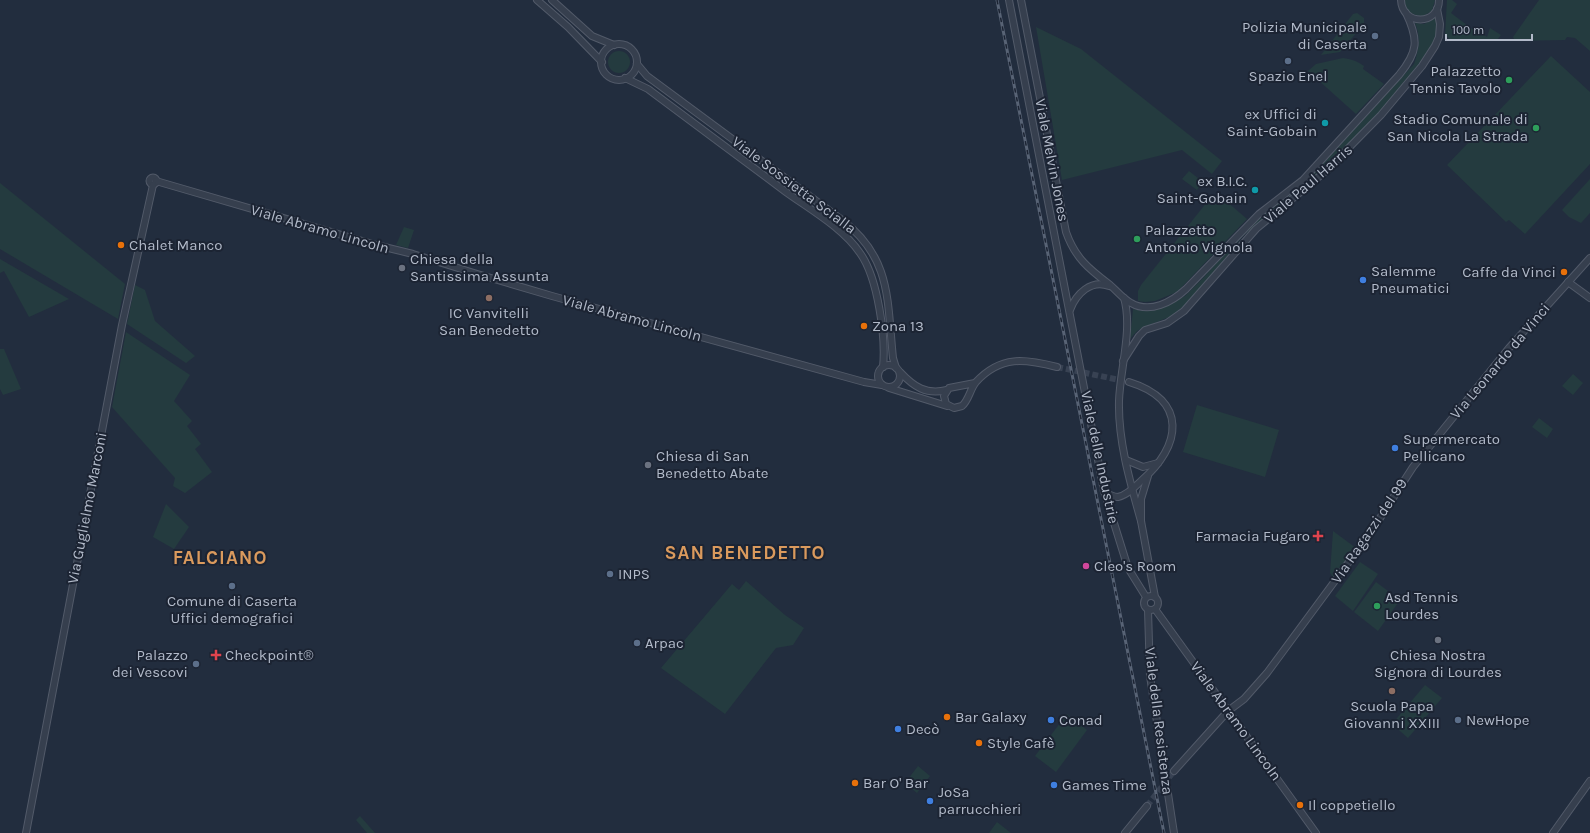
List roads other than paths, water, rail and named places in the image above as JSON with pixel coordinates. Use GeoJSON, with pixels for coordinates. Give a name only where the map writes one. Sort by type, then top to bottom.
{"type":"FeatureCollection","features":[{"type":"Feature","properties":{"kind":"street","name":"Viale Sossietta Scialla"},"geometry":{"type":"LineString","coordinates":[[537,0],[568,27],[602,62],[603,69],[608,75],[614,79],[625,78],[648,89],[816,214],[851,242],[866,263],[875,284],[882,337],[883,367]]}},
{"type":"Feature","properties":{"kind":"street","name":"Viale Sossietta Scialla"},"geometry":{"type":"LineString","coordinates":[[552,0],[592,36],[614,45],[621,44],[630,48],[636,56],[637,64],[647,76],[847,223],[865,241],[878,260],[884,281],[898,370]]}},
{"type":"Feature","properties":{"kind":"street","name":"Viale delle Industrie"},"geometry":{"type":"LineString","coordinates":[[1009,0],[1025,77],[1048,209],[1070,310],[1104,491],[1128,568],[1146,597]]}},
{"type":"Feature","properties":{"kind":"street","name":"Viale Melvin Jones"},"geometry":{"type":"LineString","coordinates":[[1021,0],[1066,232],[1074,252],[1082,261],[1124,298]]}},
{"type":"Feature","properties":{"kind":"street","name":"Viale Paul Harris"},"geometry":{"type":"LineString","coordinates":[[1124,298],[1132,304],[1141,307],[1154,307],[1177,298],[1259,214],[1308,175],[1408,64],[1415,47],[1415,38],[1406,13],[1402,7],[1402,0]]}},
{"type":"Feature","properties":{"kind":"street"},"geometry":{"type":"LineString","coordinates":[[1406,13],[1415,19],[1425,19],[1434,14],[1439,0]]}},
{"type":"Feature","properties":{"kind":"street","name":"Viale Paul Harris"},"geometry":{"type":"LineString","coordinates":[[1123,361],[1134,343],[1145,330],[1167,323],[1184,311],[1256,229],[1327,170],[1364,134],[1408,85],[1435,46],[1439,37],[1440,24],[1437,9]]}},
{"type":"Feature","properties":{"kind":"street"},"geometry":{"type":"LineString","coordinates":[[602,62],[605,51],[614,45]]}},
{"type":"Feature","properties":{"kind":"street"},"geometry":{"type":"LineString","coordinates":[[625,78],[633,73],[637,64]]}},
{"type":"Feature","properties":{"kind":"street","name":"Viale Abramo Lincoln"},"geometry":{"type":"LineString","coordinates":[[155,183],[413,254],[522,287],[854,379],[885,386],[948,406]]}},
{"type":"Feature","properties":{"kind":"street","name":"Via Guglielmo Marconi"},"geometry":{"type":"LineString","coordinates":[[26,833],[122,325],[155,183]]}},
{"type":"Feature","properties":{"kind":"street","name":"Via Leonardo da Vinci"},"geometry":{"type":"LineString","coordinates":[[1413,467],[1509,348],[1590,258]]}},
{"type":"Feature","properties":{"kind":"street"},"geometry":{"type":"LineString","coordinates":[[1568,282],[1590,298]]}},
{"type":"Feature","properties":{"kind":"street"},"geometry":{"type":"LineString","coordinates":[[1070,310],[1079,294],[1090,287],[1100,284],[1114,289]]}},
{"type":"Feature","properties":{"kind":"street"},"geometry":{"type":"LineString","coordinates":[[1124,298],[1128,318],[1119,401],[1120,427],[1132,489],[1141,520],[1155,597],[1159,603],[1155,609],[1148,610],[1144,604],[1146,597],[1155,597]]}},
{"type":"Feature","properties":{"kind":"street"},"geometry":{"type":"LineString","coordinates":[[947,390],[944,399],[948,406],[960,408],[964,404],[976,383],[992,369],[1018,360],[1057,367]]}},
{"type":"Feature","properties":{"kind":"street"},"geometry":{"type":"LineString","coordinates":[[898,370],[901,378],[894,387],[885,386],[879,380],[878,375],[883,367],[891,365],[898,370],[925,391],[934,393],[947,390],[951,387],[960,387],[976,383]]}},
{"type":"Feature","properties":{"kind":"street","name":"Viale Abramo Lincoln"},"geometry":{"type":"LineString","coordinates":[[854,379],[869,379],[878,375]]}},
{"type":"Feature","properties":{"kind":"street"},"geometry":{"type":"LineString","coordinates":[[1104,491],[1109,495],[1118,497],[1132,489],[1149,475],[1164,455],[1172,438],[1169,412],[1164,403],[1157,394],[1129,382]]}},
{"type":"Feature","properties":{"kind":"street"},"geometry":{"type":"LineString","coordinates":[[960,387],[964,391],[966,399]]}},
{"type":"Feature","properties":{"kind":"street"},"geometry":{"type":"LineString","coordinates":[[1126,460],[1143,467],[1158,463]]}},
{"type":"Feature","properties":{"kind":"street","name":"Via Ragazzi del 99"},"geometry":{"type":"LineString","coordinates":[[1244,699],[1267,673],[1326,595],[1371,532],[1413,467]]}},
{"type":"Feature","properties":{"kind":"street"},"geometry":{"type":"LineString","coordinates":[[1141,520],[1141,500],[1149,475]]}},
{"type":"Feature","properties":{"kind":"street","name":"Viale Abramo Lincoln"},"geometry":{"type":"LineString","coordinates":[[1155,609],[1316,833]]}},
{"type":"Feature","properties":{"kind":"street","name":"Viale della Resistenza"},"geometry":{"type":"LineString","coordinates":[[1148,610],[1150,676],[1174,833]]}},
{"type":"Feature","properties":{"kind":"street"},"geometry":{"type":"LineString","coordinates":[[1174,771],[1222,717],[1244,699]]}},
{"type":"Feature","properties":{"kind":"street"},"geometry":{"type":"LineString","coordinates":[[1222,717],[1233,716],[1244,699]]}},
{"type":"Feature","properties":{"kind":"street"},"geometry":{"type":"LineString","coordinates":[[1553,833],[1590,781]]}},
{"type":"Feature","properties":{"kind":"street"},"geometry":{"type":"LineString","coordinates":[[1124,833],[1147,806]]}},
{"type":"Feature","properties":{"kind":"tunnel"},"geometry":{"type":"LineString","coordinates":[[1057,367],[1129,382]]}},
{"type":"Feature","properties":{"kind":"tunnel"},"geometry":{"type":"LineString","coordinates":[[1147,806],[1174,771]]}},
{"type":"Feature","properties":{"kind":"railway"},"geometry":{"type":"LineString","coordinates":[[997,0],[1164,833]]}},
{"type":"Feature","properties":{"kind":"place","name":"Polizia Municipale di Caserta"},"geometry":{"type":"Point","coordinates":[1375,36]}},
{"type":"Feature","properties":{"kind":"place","name":"Spazio Enel"},"geometry":{"type":"Point","coordinates":[1288,61]}},
{"type":"Feature","properties":{"kind":"place","name":"Palazzetto Tennis Tavolo"},"geometry":{"type":"Point","coordinates":[1509,80]}},
{"type":"Feature","properties":{"kind":"place","name":"ex Uffici di Saint-Gobain"},"geometry":{"type":"Point","coordinates":[1325,123]}},
{"type":"Feature","properties":{"kind":"place","name":"Stadio Comunale di San Nicola La Strada"},"geometry":{"type":"Point","coordinates":[1536,128]}},
{"type":"Feature","properties":{"kind":"place","name":"ex B.I.C. Saint-Gobain"},"geometry":{"type":"Point","coordinates":[1255,190]}},
{"type":"Feature","properties":{"kind":"place","name":"Palazzetto Antonio Vignola"},"geometry":{"type":"Point","coordinates":[1137,239]}},
{"type":"Feature","properties":{"kind":"place","name":"Chalet Manco"},"geometry":{"type":"Point","coordinates":[121,245]}},
{"type":"Feature","properties":{"kind":"place","name":"Chiesa della Santissima Assunta"},"geometry":{"type":"Point","coordinates":[402,268]}},
{"type":"Feature","properties":{"kind":"place","name":"Caffe da Vinci"},"geometry":{"type":"Point","coordinates":[1564,272]}},
{"type":"Feature","properties":{"kind":"place","name":"Salemme Pneumatici"},"geometry":{"type":"Point","coordinates":[1363,280]}},
{"type":"Feature","properties":{"kind":"place","name":"IC Vanvitelli San Benedetto"},"geometry":{"type":"Point","coordinates":[489,298]}},
{"type":"Feature","properties":{"kind":"place","name":"Zona 13"},"geometry":{"type":"Point","coordinates":[864,326]}},
{"type":"Feature","properties":{"kind":"place","name":"Supermercato Pellicano"},"geometry":{"type":"Point","coordinates":[1395,448]}},
{"type":"Feature","properties":{"kind":"place","name":"Chiesa di San Benedetto Abate"},"geometry":{"type":"Point","coordinates":[648,465]}},
{"type":"Feature","properties":{"kind":"place","name":"Farmacia Fugaro"},"geometry":{"type":"Point","coordinates":[1318,536]}},
{"type":"Feature","properties":{"kind":"place","name":"Cleo's Room"},"geometry":{"type":"Point","coordinates":[1086,566]}},
{"type":"Feature","properties":{"kind":"place","name":"INPS"},"geometry":{"type":"Point","coordinates":[610,574]}},
{"type":"Feature","properties":{"kind":"place","name":"Comune di Caserta Uffici demografici"},"geometry":{"type":"Point","coordinates":[232,586]}},
{"type":"Feature","properties":{"kind":"place","name":"Asd Tennis Lourdes"},"geometry":{"type":"Point","coordinates":[1377,606]}},
{"type":"Feature","properties":{"kind":"place","name":"Chiesa Nostra Signora di Lourdes"},"geometry":{"type":"Point","coordinates":[1438,640]}},
{"type":"Feature","properties":{"kind":"place","name":"Arpac"},"geometry":{"type":"Point","coordinates":[637,643]}},
{"type":"Feature","properties":{"kind":"place","name":"Checkpoint®"},"geometry":{"type":"Point","coordinates":[216,655]}},
{"type":"Feature","properties":{"kind":"place","name":"Palazzo dei Vescovi"},"geometry":{"type":"Point","coordinates":[196,664]}},
{"type":"Feature","properties":{"kind":"place","name":"Scuola Papa Giovanni XXIII"},"geometry":{"type":"Point","coordinates":[1392,691]}},
{"type":"Feature","properties":{"kind":"place","name":"Bar Galaxy"},"geometry":{"type":"Point","coordinates":[947,717]}},
{"type":"Feature","properties":{"kind":"place","name":"Conad"},"geometry":{"type":"Point","coordinates":[1051,720]}},
{"type":"Feature","properties":{"kind":"place","name":"NewHope"},"geometry":{"type":"Point","coordinates":[1458,720]}},
{"type":"Feature","properties":{"kind":"place","name":"Decò"},"geometry":{"type":"Point","coordinates":[898,729]}},
{"type":"Feature","properties":{"kind":"place","name":"Style Cafè"},"geometry":{"type":"Point","coordinates":[979,743]}},
{"type":"Feature","properties":{"kind":"place","name":"Bar O' Bar"},"geometry":{"type":"Point","coordinates":[855,783]}},
{"type":"Feature","properties":{"kind":"place","name":"Games Time"},"geometry":{"type":"Point","coordinates":[1054,785]}},
{"type":"Feature","properties":{"kind":"place","name":"JoSa parrucchieri"},"geometry":{"type":"Point","coordinates":[930,801]}},
{"type":"Feature","properties":{"kind":"place","name":"Il coppetiello"},"geometry":{"type":"Point","coordinates":[1300,805]}},
{"type":"Feature","properties":{"kind":"district","name":"SAN BENEDETTO"},"geometry":{"type":"Point","coordinates":[745,553]}},
{"type":"Feature","properties":{"kind":"district","name":"FALCIANO"},"geometry":{"type":"Point","coordinates":[220,558]}}]}
